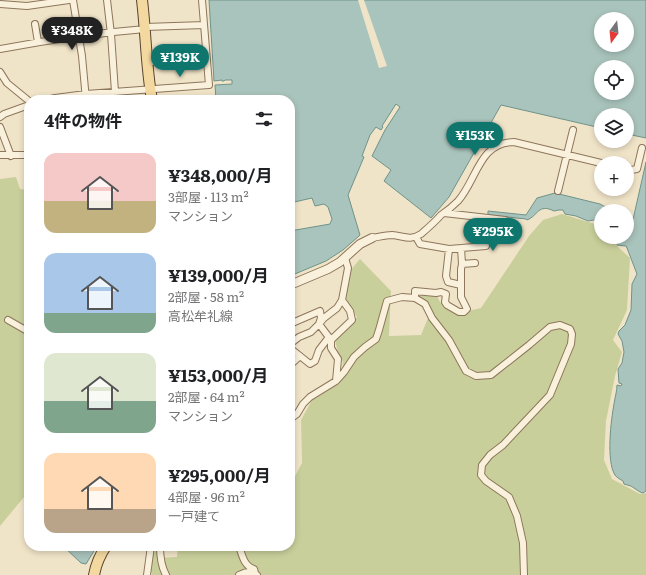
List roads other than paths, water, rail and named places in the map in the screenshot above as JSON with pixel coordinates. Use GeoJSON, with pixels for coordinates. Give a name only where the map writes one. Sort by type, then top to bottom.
{"type":"FeatureCollection","features":[{"type":"Feature","properties":{"kind":"main road"},"geometry":{"type":"LineString","coordinates":[[142,0],[151,95]]}},
{"type":"Feature","properties":{"kind":"main road"},"geometry":{"type":"LineString","coordinates":[[94,575],[96,565],[103,551]]}},
{"type":"Feature","properties":{"kind":"street"},"geometry":{"type":"LineString","coordinates":[[0,4],[27,6],[69,0]]}},
{"type":"Feature","properties":{"kind":"street"},"geometry":{"type":"LineString","coordinates":[[73,0],[82,56],[86,95]]}},
{"type":"Feature","properties":{"kind":"street"},"geometry":{"type":"LineString","coordinates":[[107,0],[111,32],[115,92]]}},
{"type":"Feature","properties":{"kind":"street"},"geometry":{"type":"LineString","coordinates":[[98,95],[115,92],[209,85],[202,0]]}},
{"type":"Feature","properties":{"kind":"street"},"geometry":{"type":"LineString","coordinates":[[35,24],[38,42]]}},
{"type":"Feature","properties":{"kind":"street"},"geometry":{"type":"LineString","coordinates":[[0,49],[111,32],[204,24]]}},
{"type":"Feature","properties":{"kind":"street"},"geometry":{"type":"LineString","coordinates":[[148,62],[207,59]]}},
{"type":"Feature","properties":{"kind":"street"},"geometry":{"type":"LineString","coordinates":[[0,72],[7,83],[24,97]]}},
{"type":"Feature","properties":{"kind":"street"},"geometry":{"type":"LineString","coordinates":[[0,117],[24,107]]}},
{"type":"Feature","properties":{"kind":"street"},"geometry":{"type":"LineString","coordinates":[[0,127],[11,156]]}},
{"type":"Feature","properties":{"kind":"street"},"geometry":{"type":"LineString","coordinates":[[558,191],[573,130]]}},
{"type":"Feature","properties":{"kind":"street"},"geometry":{"type":"LineString","coordinates":[[295,283],[328,269],[340,262],[360,244],[372,238],[392,235],[409,238],[416,237],[421,234],[458,200],[486,154],[493,147],[506,142],[514,142],[594,161]]}},
{"type":"Feature","properties":{"kind":"street"},"geometry":{"type":"LineString","coordinates":[[634,169],[637,169],[642,148]]}},
{"type":"Feature","properties":{"kind":"street"},"geometry":{"type":"LineString","coordinates":[[0,155],[24,155]]}},
{"type":"Feature","properties":{"kind":"street"},"geometry":{"type":"LineString","coordinates":[[444,213],[505,220]]}},
{"type":"Feature","properties":{"kind":"street"},"geometry":{"type":"LineString","coordinates":[[416,237],[420,244],[449,249],[486,246],[488,218]]}},
{"type":"Feature","properties":{"kind":"street"},"geometry":{"type":"LineString","coordinates":[[415,298],[415,291],[436,293],[442,292],[446,294],[445,302],[448,305],[459,312],[464,312],[467,309],[461,297],[461,248]]}},
{"type":"Feature","properties":{"kind":"street"},"geometry":{"type":"LineString","coordinates":[[449,249],[446,276],[448,282],[461,285]]}},
{"type":"Feature","properties":{"kind":"street"},"geometry":{"type":"LineString","coordinates":[[295,340],[311,332],[324,318],[337,308],[342,300],[348,268],[345,258]]}},
{"type":"Feature","properties":{"kind":"street"},"geometry":{"type":"LineString","coordinates":[[462,264],[475,263]]}},
{"type":"Feature","properties":{"kind":"street"},"geometry":{"type":"LineString","coordinates":[[295,415],[310,397],[336,381],[354,357],[376,339],[387,301],[402,296],[415,298],[425,304],[432,318],[449,340],[466,370],[476,376],[491,375],[550,327],[560,325],[570,329],[572,334],[571,344],[550,395],[503,445],[490,455],[482,465],[481,475],[486,481],[509,496],[517,516],[523,543],[524,575]]}},
{"type":"Feature","properties":{"kind":"street"},"geometry":{"type":"LineString","coordinates":[[295,352],[310,364],[315,361],[319,350],[352,320],[350,311],[342,300]]}},
{"type":"Feature","properties":{"kind":"street"},"geometry":{"type":"LineString","coordinates":[[295,321],[320,311],[321,318],[319,324]]}},
{"type":"Feature","properties":{"kind":"street"},"geometry":{"type":"LineString","coordinates":[[8,320],[24,329]]}},
{"type":"Feature","properties":{"kind":"street"},"geometry":{"type":"LineString","coordinates":[[319,324],[330,339],[331,348],[338,359],[336,381]]}},
{"type":"Feature","properties":{"kind":"street"},"geometry":{"type":"LineString","coordinates":[[295,360],[300,356]]}},
{"type":"Feature","properties":{"kind":"street"},"geometry":{"type":"LineString","coordinates":[[147,575],[150,551]]}},
{"type":"Feature","properties":{"kind":"street"},"geometry":{"type":"LineString","coordinates":[[160,551],[160,558],[166,575]]}},
{"type":"Feature","properties":{"kind":"street"},"geometry":{"type":"LineString","coordinates":[[241,551],[247,565],[254,569],[256,574]]}},
{"type":"Feature","properties":{"kind":"street"},"geometry":{"type":"LineString","coordinates":[[239,575],[247,573],[256,574]]}},
{"type":"Feature","properties":{"kind":"water"},"geometry":{"type":"Polygon","coordinates":[[[209,0],[646,0],[646,138],[634,135],[634,108],[594,108],[594,126],[501,105],[449,197],[431,218],[384,181],[391,170],[372,156],[385,130],[400,107],[396,104],[381,130],[376,127],[370,135],[362,156],[364,157],[348,195],[360,235],[343,250],[326,261],[295,274],[295,230],[330,224],[332,219],[328,207],[324,204],[315,206],[312,198],[295,202],[295,95],[216,95],[215,85],[232,84],[232,80],[214,81],[209,0]]]}},
{"type":"Feature","properties":{"kind":"water"},"geometry":{"type":"Polygon","coordinates":[[[646,162],[646,491],[643,493],[624,484],[623,481],[615,475],[612,469],[610,451],[612,420],[617,385],[621,386],[622,384],[619,383],[618,369],[622,363],[624,352],[622,341],[618,334],[625,325],[631,310],[632,284],[637,274],[626,246],[617,245],[634,244],[634,215],[646,162]]]}},
{"type":"Feature","properties":{"kind":"water"},"geometry":{"type":"Polygon","coordinates":[[[555,193],[600,204],[594,204],[594,220],[588,221],[576,216],[565,214],[563,210],[554,211],[545,208],[541,209],[527,220],[488,215],[488,211],[526,215],[537,198],[555,193]]]}},
{"type":"Feature","properties":{"kind":"water"},"geometry":{"type":"Polygon","coordinates":[[[68,551],[94,551],[86,564],[81,563],[68,551]]]}}]}
